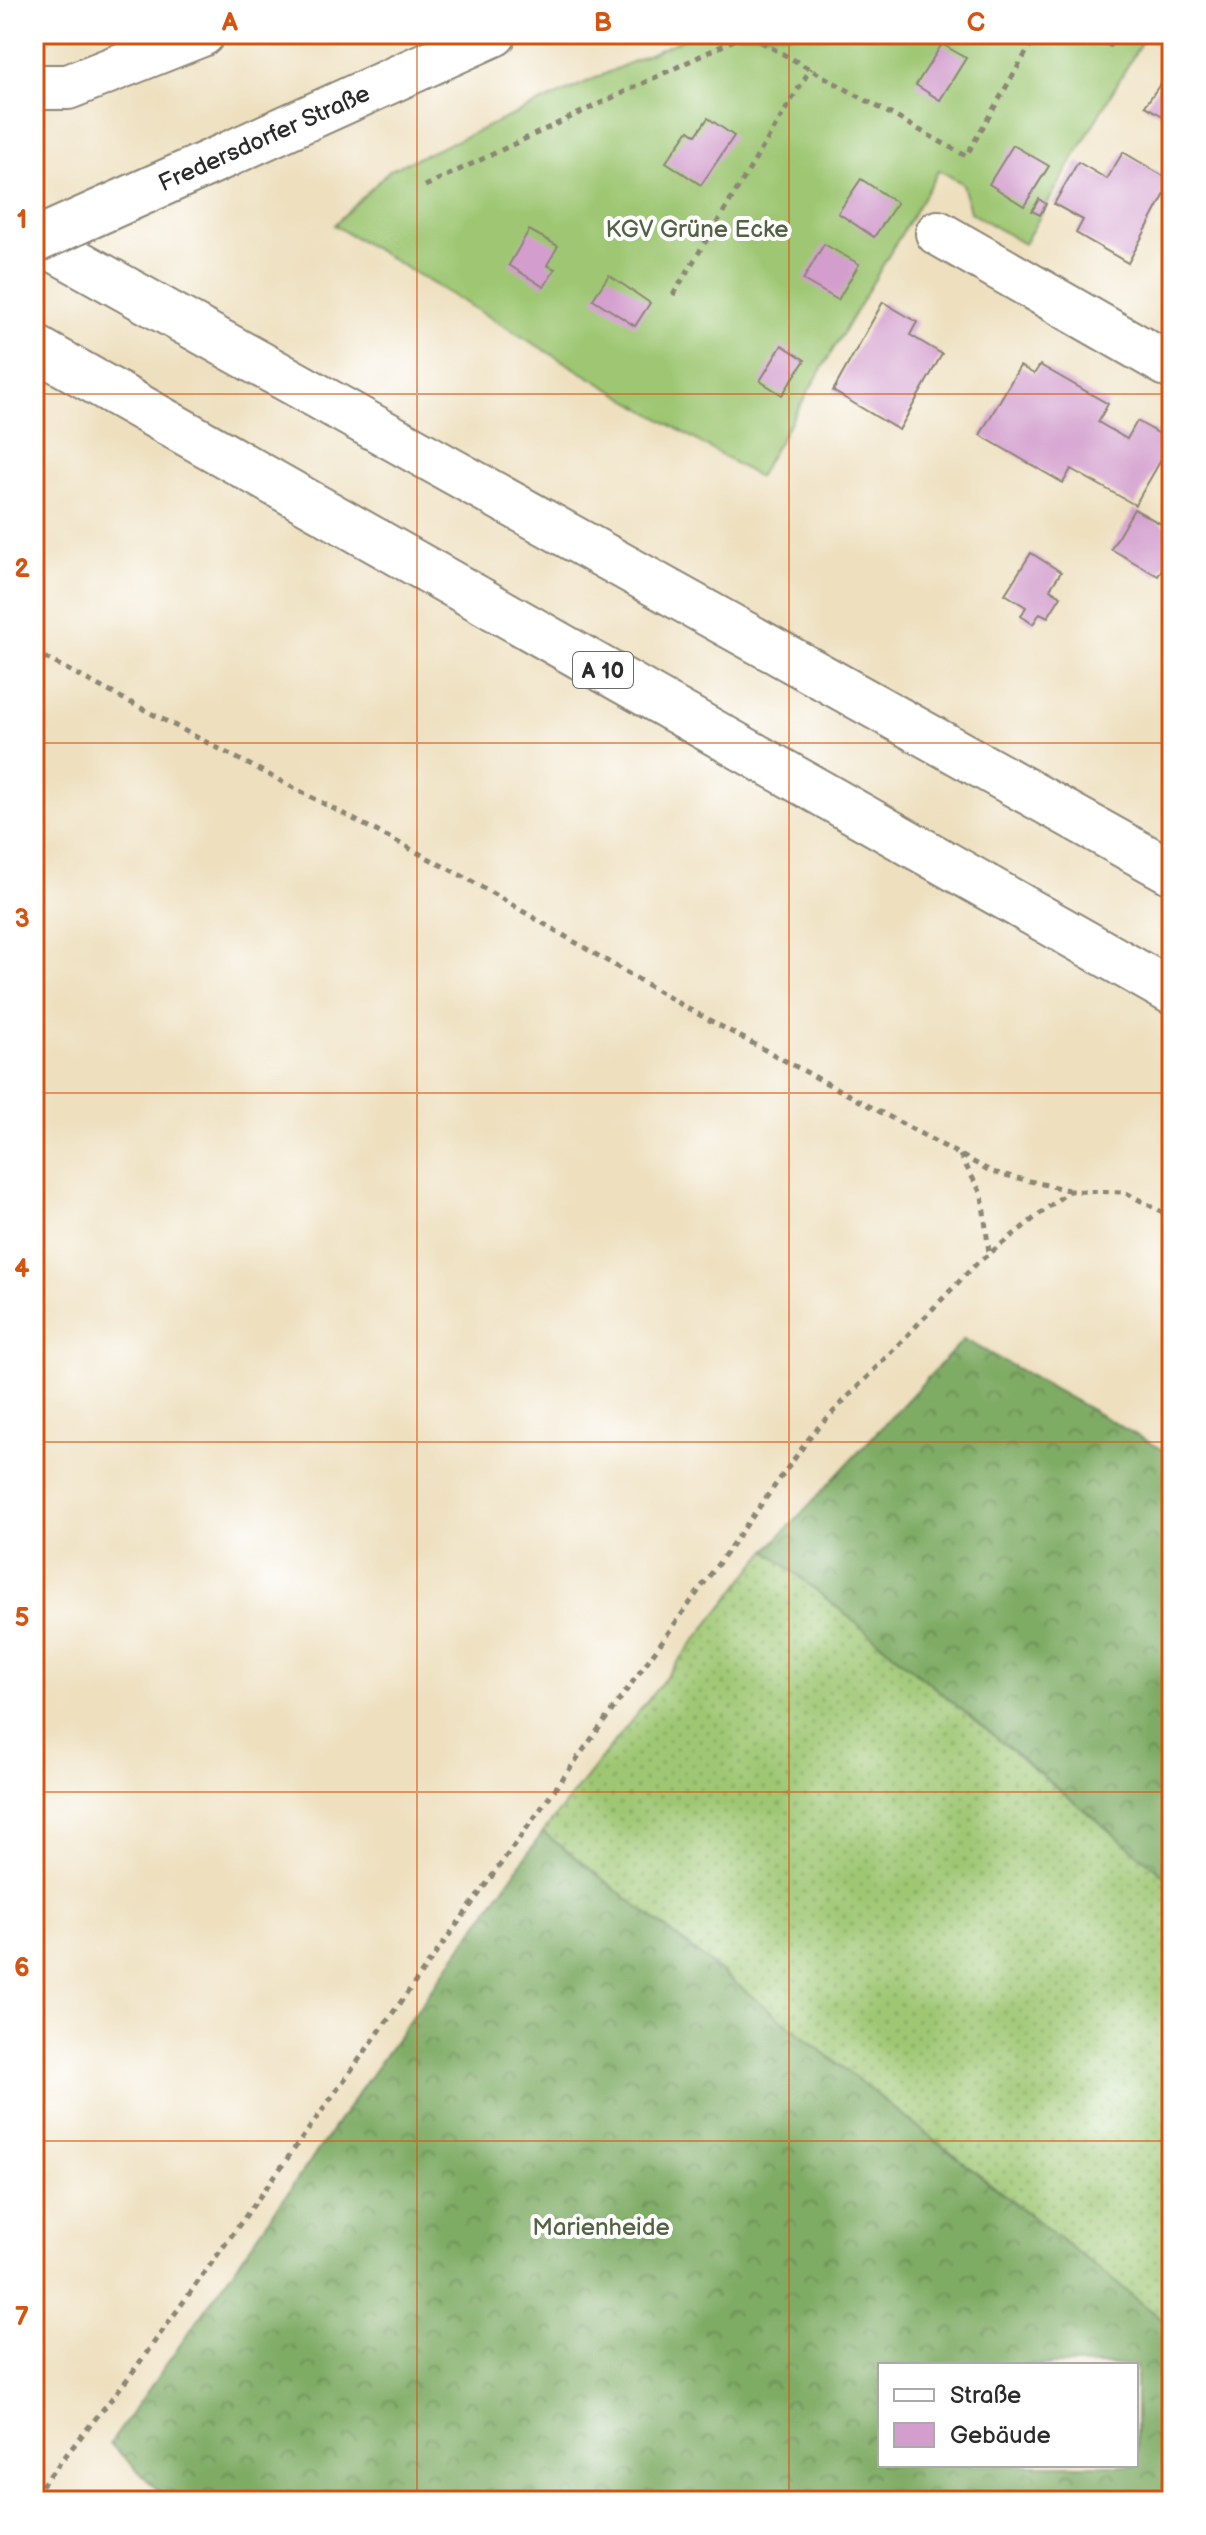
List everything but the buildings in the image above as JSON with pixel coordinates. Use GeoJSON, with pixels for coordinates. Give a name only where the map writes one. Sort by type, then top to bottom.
{"type":"FeatureCollection","features":[{"type":"Feature","properties":{"kind":"main road"},"geometry":{"type":"LineString","coordinates":[[34,87],[68,87],[202,34]]}},
{"type":"Feature","properties":{"kind":"main road","name":"Fredersdorfer Straße"},"geometry":{"type":"LineString","coordinates":[[34,240],[494,34]]}},
{"type":"Feature","properties":{"kind":"main road"},"geometry":{"type":"LineString","coordinates":[[938,233],[1172,367]]}},
{"type":"Feature","properties":{"kind":"main road"},"geometry":{"type":"LineString","coordinates":[[34,240],[1172,872]]}},
{"type":"Feature","properties":{"kind":"main road","name":"A 10"},"geometry":{"type":"LineString","coordinates":[[34,347],[1172,992]]}},
{"type":"Feature","properties":{"kind":"path"},"geometry":{"type":"LineString","coordinates":[[425,186],[747,34],[966,156],[1037,34]]}},
{"type":"Feature","properties":{"kind":"path"},"geometry":{"type":"LineString","coordinates":[[673,295],[811,68]]}},
{"type":"Feature","properties":{"kind":"path"},"geometry":{"type":"LineString","coordinates":[[34,652],[468,879],[685,1007],[992,1172],[1069,1191],[1124,1192],[1172,1217]]}},
{"type":"Feature","properties":{"kind":"path"},"geometry":{"type":"LineString","coordinates":[[960,1154],[982,1195],[989,1253]]}},
{"type":"Feature","properties":{"kind":"path"},"geometry":{"type":"LineString","coordinates":[[34,2495],[129,2377],[813,1433],[989,1253],[1069,1191]]}},
{"type":"Feature","properties":{"kind":"green space","name":"KGV Grüne Ecke"},"geometry":{"type":"Polygon","coordinates":[[[694,34],[1146,34],[1024,244],[970,212],[963,184],[939,170],[758,477],[334,225],[390,170],[694,34]]]}},
{"type":"Feature","properties":{"kind":"green space"},"geometry":{"type":"Polygon","coordinates":[[[964,1339],[1172,1455],[1172,1882],[767,1550],[964,1339]]]}},
{"type":"Feature","properties":{"kind":"green space"},"geometry":{"type":"Polygon","coordinates":[[[767,1550],[1172,1882],[1172,2327],[543,1832],[767,1550]]]}},
{"type":"Feature","properties":{"kind":"green space","name":"Marienheide"},"geometry":{"type":"Polygon","coordinates":[[[543,1832],[1172,2327],[1172,2501],[169,2501],[110,2444],[543,1832]]]}}]}
